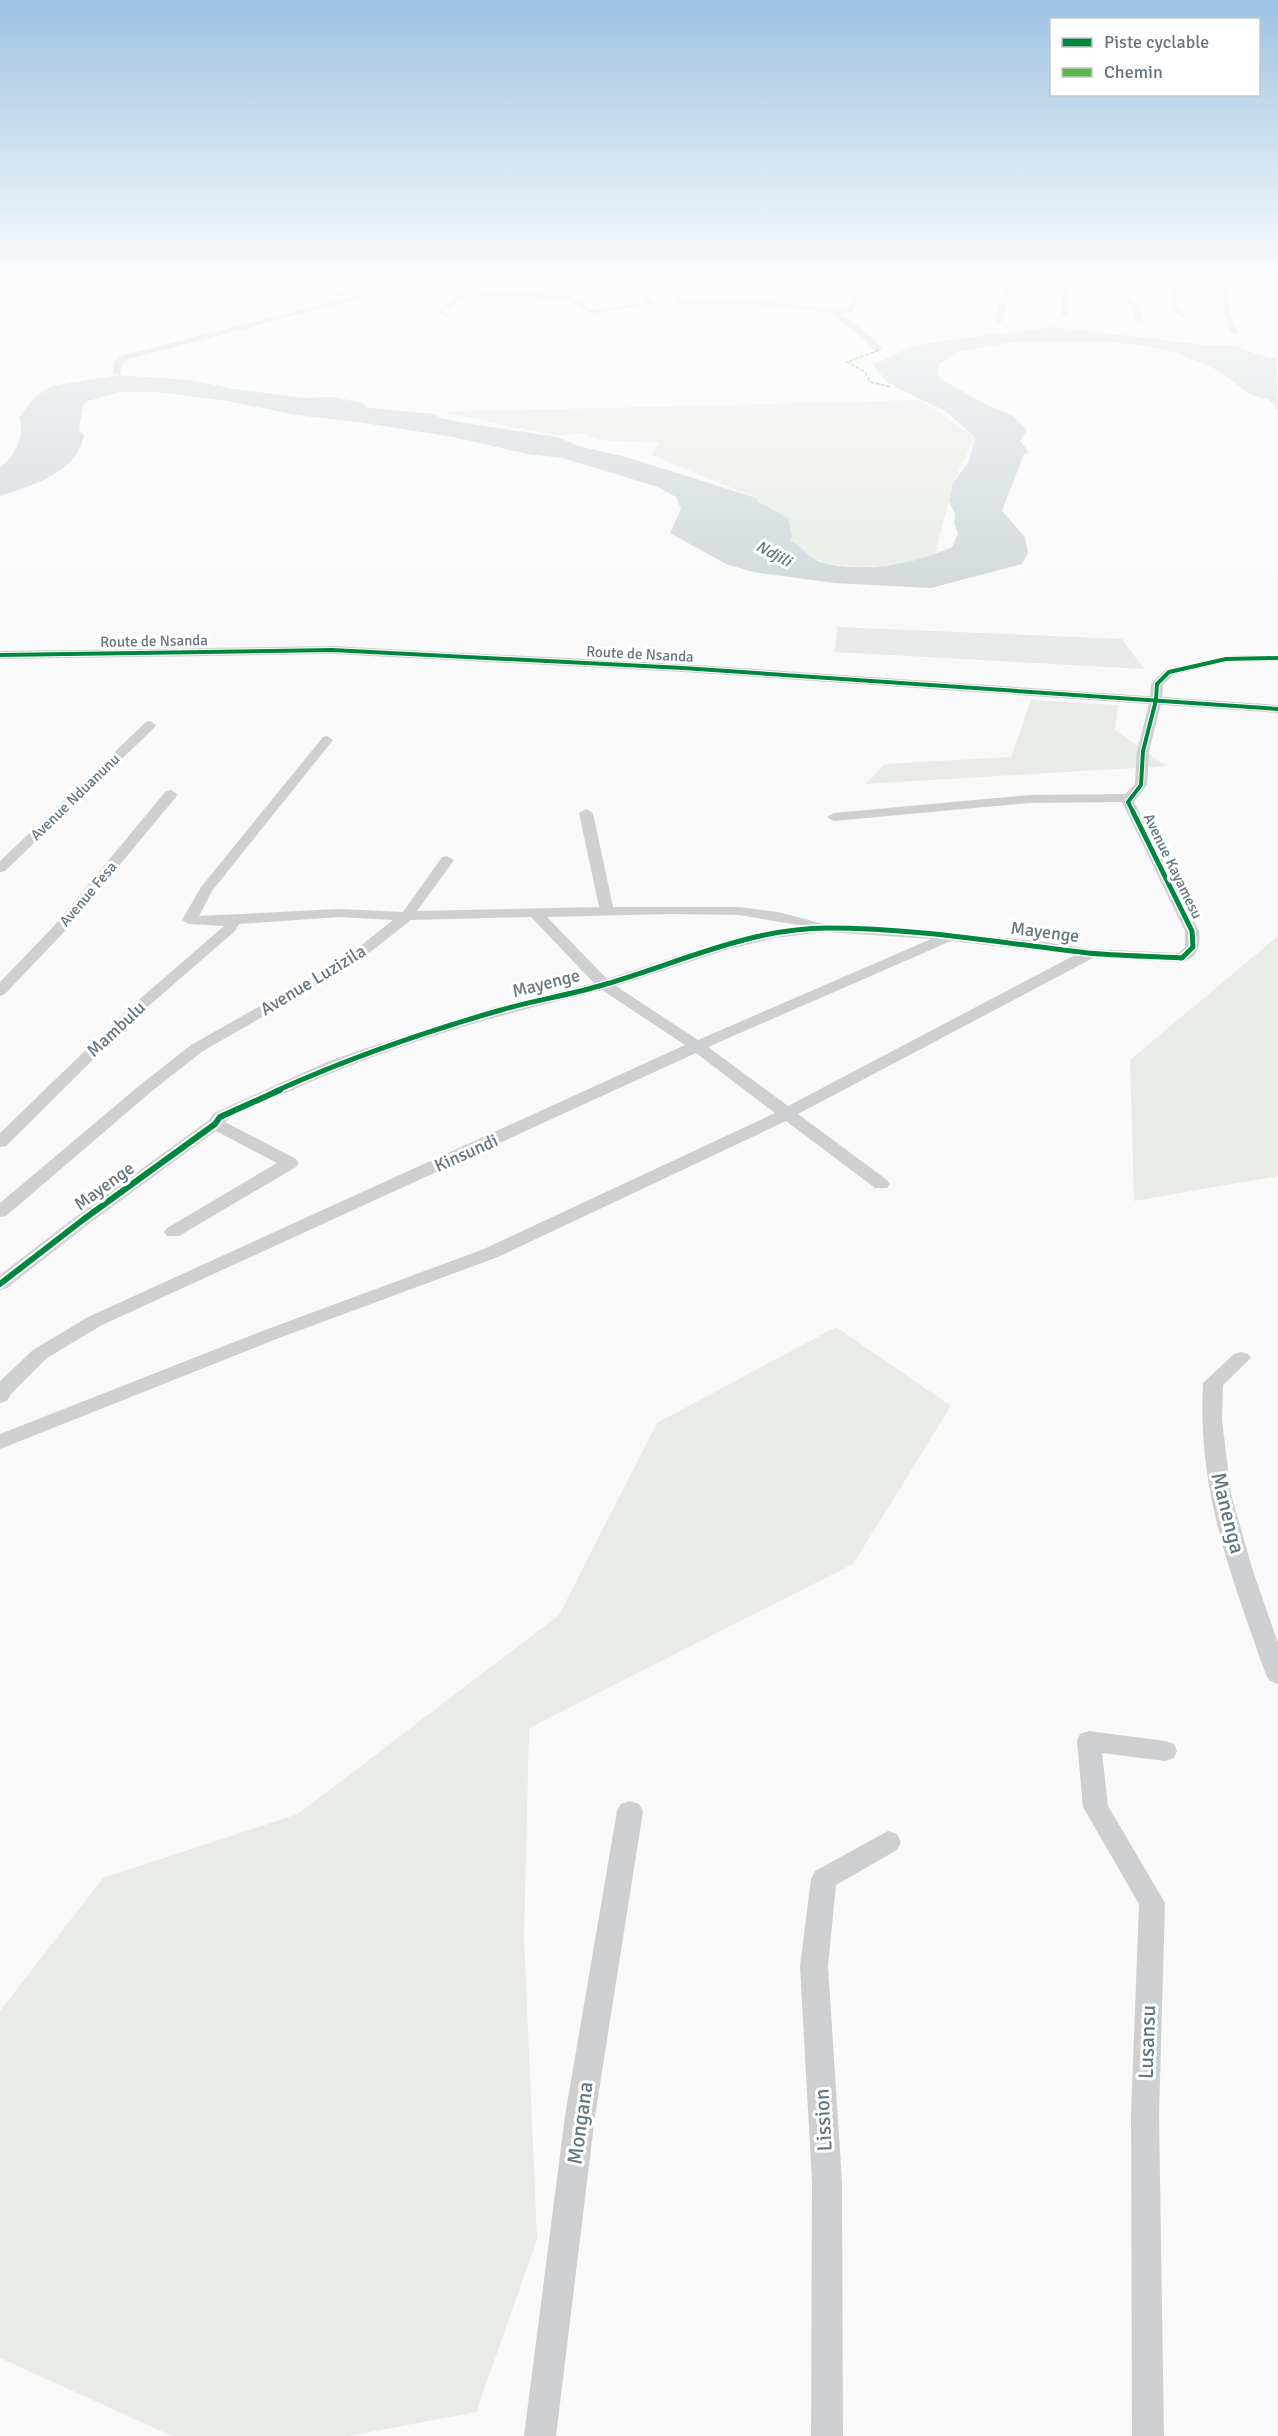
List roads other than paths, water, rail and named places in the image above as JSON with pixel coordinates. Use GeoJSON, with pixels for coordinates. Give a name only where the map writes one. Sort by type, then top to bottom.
{"type":"FeatureCollection","features":[{"type":"Feature","properties":{"kind":"street","name":"Route de Nsanda"},"geometry":{"type":"LineString","coordinates":[[0,655],[332,650],[683,668],[1278,709]]}},
{"type":"Feature","properties":{"kind":"street","name":"Avenue Kayamesu"},"geometry":{"type":"LineString","coordinates":[[1166,959],[1182,958],[1191,953],[1194,946],[1192,931],[1130,806],[1129,798],[1141,785],[1143,751],[1156,700],[1157,684],[1169,672],[1226,659],[1278,658]]}},
{"type":"Feature","properties":{"kind":"street","name":"Avenue Nduanunu"},"geometry":{"type":"LineString","coordinates":[[0,868],[150,726]]}},
{"type":"Feature","properties":{"kind":"street"},"geometry":{"type":"LineString","coordinates":[[327,740],[206,890],[189,920],[234,920],[339,913],[407,916],[672,910],[739,911],[778,915],[825,928]]}},
{"type":"Feature","properties":{"kind":"street","name":"Avenue Fesa"},"geometry":{"type":"LineString","coordinates":[[0,991],[59,929],[171,794]]}},
{"type":"Feature","properties":{"kind":"street"},"geometry":{"type":"LineString","coordinates":[[834,817],[1030,799],[1129,798]]}},
{"type":"Feature","properties":{"kind":"street"},"geometry":{"type":"LineString","coordinates":[[586,813],[607,912]]}},
{"type":"Feature","properties":{"kind":"street"},"geometry":{"type":"LineString","coordinates":[[407,916],[447,860]]}},
{"type":"Feature","properties":{"kind":"street"},"geometry":{"type":"LineString","coordinates":[[534,912],[604,985],[697,1046],[881,1184]]}},
{"type":"Feature","properties":{"kind":"street","name":"Avenue Luzizila"},"geometry":{"type":"LineString","coordinates":[[0,1212],[146,1088],[197,1048],[350,961],[407,916]]}},
{"type":"Feature","properties":{"kind":"street","name":"Mambulu"},"geometry":{"type":"LineString","coordinates":[[0,1142],[131,1014],[230,928],[234,920]]}},
{"type":"Feature","properties":{"kind":"street","name":"Mayenge"},"geometry":{"type":"LineString","coordinates":[[0,1284],[84,1219],[215,1124],[220,1117],[333,1065],[369,1052],[501,1010],[604,985],[725,945],[775,934],[825,928],[951,937],[1166,959]]}},
{"type":"Feature","properties":{"kind":"street","name":"Kinsundi"},"geometry":{"type":"LineString","coordinates":[[0,1396],[2,1391],[40,1354],[95,1321],[697,1046],[951,937]]}},
{"type":"Feature","properties":{"kind":"street"},"geometry":{"type":"LineString","coordinates":[[0,1442],[261,1338],[491,1253],[786,1114],[1090,953]]}},
{"type":"Feature","properties":{"kind":"street"},"geometry":{"type":"LineString","coordinates":[[173,1232],[290,1163],[215,1124]]}},
{"type":"Feature","properties":{"kind":"street","name":"Manenga"},"geometry":{"type":"LineString","coordinates":[[1241,1358],[1214,1383],[1211,1404],[1216,1478],[1246,1584],[1278,1675]]}},
{"type":"Feature","properties":{"kind":"street","name":"Lusansu"},"geometry":{"type":"LineString","coordinates":[[1148,2436],[1145,2114],[1152,1904],[1096,1807],[1089,1740],[1165,1752]]}},
{"type":"Feature","properties":{"kind":"street","name":"Mongana"},"geometry":{"type":"LineString","coordinates":[[540,2436],[580,2116],[630,1811]]}},
{"type":"Feature","properties":{"kind":"street","name":"Lission"},"geometry":{"type":"LineString","coordinates":[[827,2436],[827,2182],[814,1966],[824,1879],[888,1842]]}},
{"type":"Feature","properties":{"kind":"water"},"geometry":{"type":"Polygon","coordinates":[[[39,394],[114,394],[88,401],[83,405],[79,430],[84,435],[80,448],[63,468],[39,482],[0,496],[0,467],[18,445],[21,431],[19,417],[39,394]]]}},
{"type":"Feature","properties":{"kind":"water","name":"Ndjili"},"geometry":{"type":"Polygon","coordinates":[[[169,394],[270,394],[303,398],[335,397],[362,403],[369,408],[434,414],[441,418],[465,423],[558,437],[578,446],[626,457],[756,498],[759,502],[788,518],[792,537],[790,541],[812,557],[820,562],[852,567],[905,562],[952,547],[958,534],[954,523],[955,514],[949,501],[953,483],[969,461],[975,437],[945,411],[910,394],[967,394],[1013,416],[1027,430],[1020,441],[1029,452],[1024,454],[1002,511],[1025,537],[1028,553],[1022,564],[931,588],[834,583],[753,572],[726,564],[670,533],[681,509],[676,497],[658,487],[563,458],[527,454],[453,437],[296,415],[227,401],[169,394]]]}},
{"type":"Feature","properties":{"kind":"water"},"geometry":{"type":"Polygon","coordinates":[[[1250,394],[1277,394],[1278,410],[1269,400],[1250,394]]]}}]}
